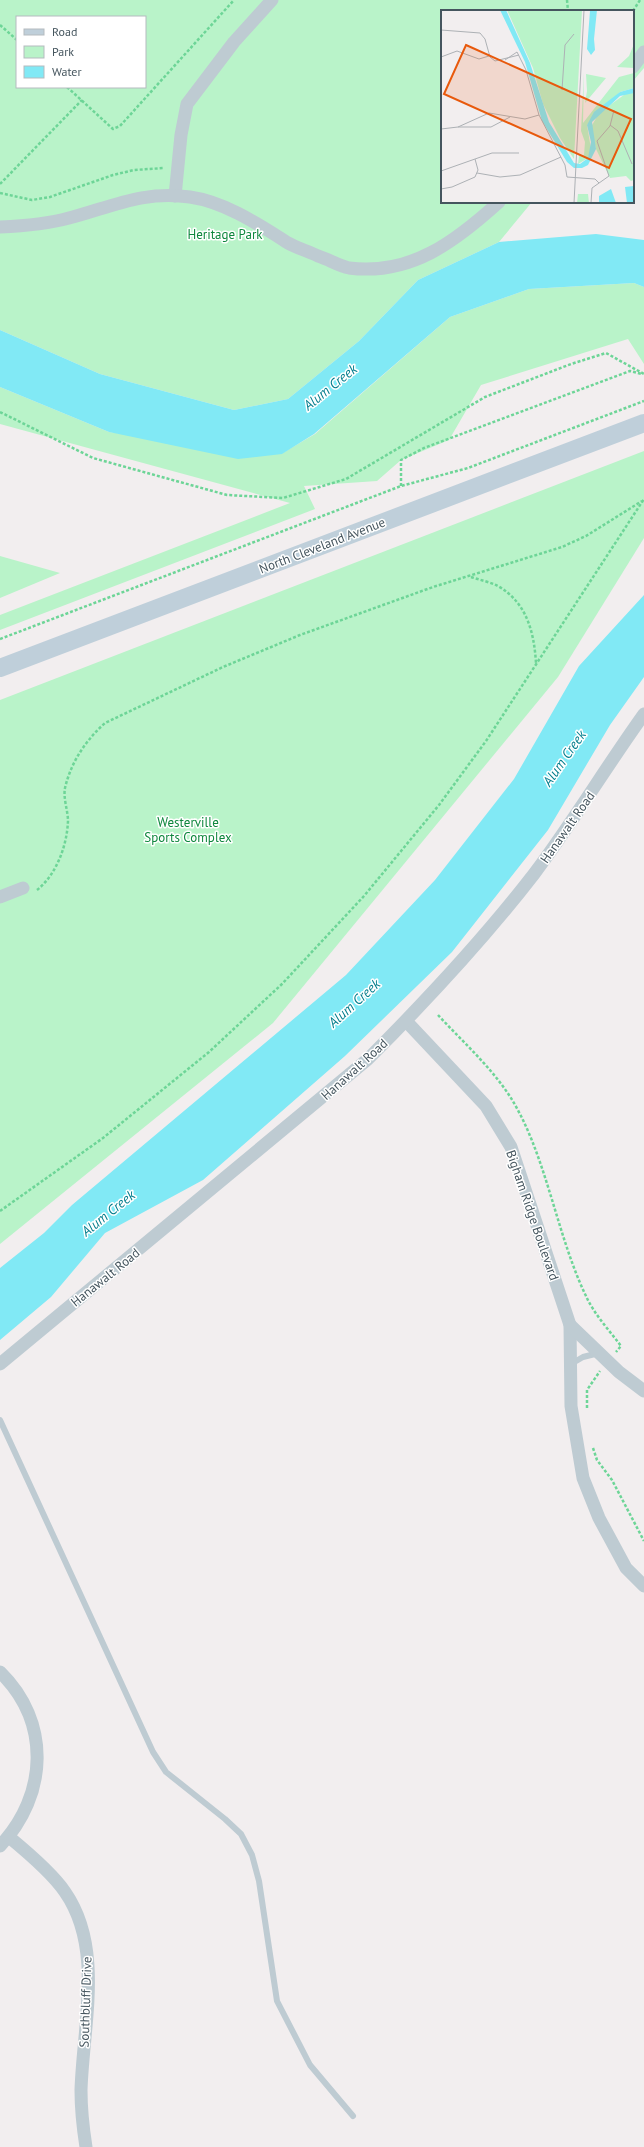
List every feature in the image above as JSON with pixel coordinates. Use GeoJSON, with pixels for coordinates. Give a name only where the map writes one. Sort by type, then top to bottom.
{"type":"FeatureCollection","features":[{"type":"Feature","properties":{"kind":"main road","name":"North Cleveland Avenue"},"geometry":{"type":"LineString","coordinates":[[0,668],[644,423]]}},
{"type":"Feature","properties":{"kind":"street"},"geometry":{"type":"LineString","coordinates":[[176,196],[178,167],[187,104],[234,42],[272,0]]}},
{"type":"Feature","properties":{"kind":"street"},"geometry":{"type":"LineString","coordinates":[[634,66],[644,52]]}},
{"type":"Feature","properties":{"kind":"street"},"geometry":{"type":"LineString","coordinates":[[0,227],[49,223],[127,200],[176,196],[190,197],[211,202],[262,226],[290,244],[348,268],[376,269],[407,263],[434,252],[466,231],[498,203]]}},
{"type":"Feature","properties":{"kind":"street","name":"Hanawalt Road"},"geometry":{"type":"LineString","coordinates":[[0,1364],[368,1059],[406,1021],[471,951],[533,875],[575,818],[644,714]]}},
{"type":"Feature","properties":{"kind":"street"},"geometry":{"type":"LineString","coordinates":[[0,897],[28,890]]}},
{"type":"Feature","properties":{"kind":"street","name":"Bigham Ridge Boulevard"},"geometry":{"type":"LineString","coordinates":[[406,1021],[486,1106],[511,1147],[570,1325],[571,1406],[583,1478],[599,1518],[626,1568],[644,1586]]}},
{"type":"Feature","properties":{"kind":"street","name":"Bigham Ridge Boulevard"},"geometry":{"type":"LineString","coordinates":[[570,1325],[619,1372],[644,1391]]}},
{"type":"Feature","properties":{"kind":"street"},"geometry":{"type":"LineString","coordinates":[[0,1672],[15,1690],[29,1712],[35,1734],[37,1751],[36,1780],[29,1804],[19,1823],[4,1842]]}},
{"type":"Feature","properties":{"kind":"street","name":"Southbluff Drive"},"geometry":{"type":"LineString","coordinates":[[4,1842],[62,1887],[78,1914],[85,1936],[89,1961],[81,2091],[86,2147]]}},
{"type":"Feature","properties":{"kind":"lane"},"geometry":{"type":"LineString","coordinates":[[571,1364],[583,1357],[599,1353]]}},
{"type":"Feature","properties":{"kind":"lane"},"geometry":{"type":"LineString","coordinates":[[0,1420],[93,1625],[153,1752],[166,1772],[225,1819],[241,1834],[252,1855],[259,1881],[278,2001],[310,2064],[353,2116]]}},
{"type":"Feature","properties":{"kind":"path"},"geometry":{"type":"LineString","coordinates":[[69,88],[113,129],[120,126],[234,0]]}},
{"type":"Feature","properties":{"kind":"path"},"geometry":{"type":"LineString","coordinates":[[567,0],[568,10]]}},
{"type":"Feature","properties":{"kind":"path"},"geometry":{"type":"LineString","coordinates":[[634,10],[640,0]]}},
{"type":"Feature","properties":{"kind":"path"},"geometry":{"type":"LineString","coordinates":[[0,25],[16,39]]}},
{"type":"Feature","properties":{"kind":"path"},"geometry":{"type":"LineString","coordinates":[[0,184],[82,100]]}},
{"type":"Feature","properties":{"kind":"path"},"geometry":{"type":"LineString","coordinates":[[0,194],[32,200],[50,197],[113,175],[134,170],[178,167]]}},
{"type":"Feature","properties":{"kind":"path"},"geometry":{"type":"LineString","coordinates":[[0,412],[92,458],[228,495],[283,498],[346,479],[485,397],[571,364],[606,353],[644,374]]}},
{"type":"Feature","properties":{"kind":"path"},"geometry":{"type":"LineString","coordinates":[[400,486],[401,460],[424,448],[630,371],[644,374]]}},
{"type":"Feature","properties":{"kind":"path"},"geometry":{"type":"LineString","coordinates":[[0,639],[400,486],[468,468],[644,401]]}},
{"type":"Feature","properties":{"kind":"path"},"geometry":{"type":"LineString","coordinates":[[0,1211],[115,1128],[209,1052],[282,984],[364,896],[439,805],[486,741],[644,500],[613,520],[562,547],[433,587],[300,635],[223,667],[106,723],[89,737],[75,761],[65,789],[68,821],[64,846],[56,867],[39,888],[28,890]]}},
{"type":"Feature","properties":{"kind":"path"},"geometry":{"type":"LineString","coordinates":[[470,576],[497,585],[514,598],[526,615],[532,627],[536,664]]}},
{"type":"Feature","properties":{"kind":"path"},"geometry":{"type":"LineString","coordinates":[[438,1015],[489,1068],[509,1095],[529,1134],[567,1247],[586,1297],[621,1346],[617,1351]]}},
{"type":"Feature","properties":{"kind":"path"},"geometry":{"type":"LineString","coordinates":[[586,1414],[587,1390],[597,1374]]}},
{"type":"Feature","properties":{"kind":"path"},"geometry":{"type":"LineString","coordinates":[[591,1442],[597,1460],[612,1480],[644,1541]]}},
{"type":"Feature","properties":{"kind":"green space","name":"Heritage Park"},"geometry":{"type":"Polygon","coordinates":[[[0,0],[644,0],[644,68],[634,80],[634,10],[441,10],[441,203],[531,203],[499,242],[418,280],[359,341],[288,399],[234,410],[100,374],[0,330],[0,0]]]}},
{"type":"Feature","properties":{"kind":"green space"},"geometry":{"type":"Polygon","coordinates":[[[634,283],[644,287],[644,364],[628,339],[481,385],[449,440],[401,460],[377,481],[304,486],[315,509],[0,630],[0,615],[290,503],[0,424],[0,387],[109,432],[281,454],[315,434],[450,317],[529,289],[634,283]]]}},
{"type":"Feature","properties":{"kind":"green space","name":"Westerville Sports Complex"},"geometry":{"type":"Polygon","coordinates":[[[644,451],[644,538],[558,677],[273,1023],[0,1244],[0,700],[644,451]]]}},
{"type":"Feature","properties":{"kind":"green space"},"geometry":{"type":"Polygon","coordinates":[[[0,556],[60,573],[0,598],[0,556]]]}},
{"type":"Feature","properties":{"kind":"water","name":"Alum Creek"},"geometry":{"type":"Polygon","coordinates":[[[596,234],[644,240],[644,287],[634,283],[529,289],[450,317],[314,434],[282,454],[238,459],[109,432],[0,387],[0,330],[100,374],[234,410],[288,399],[359,341],[418,280],[499,242],[596,234]]]}},
{"type":"Feature","properties":{"kind":"water","name":"Alum Creek"},"geometry":{"type":"Polygon","coordinates":[[[644,595],[644,677],[610,725],[548,830],[452,952],[345,1056],[203,1180],[105,1233],[51,1297],[0,1340],[0,1268],[44,1233],[72,1205],[346,975],[435,880],[514,779],[579,666],[644,595]]]}}]}
